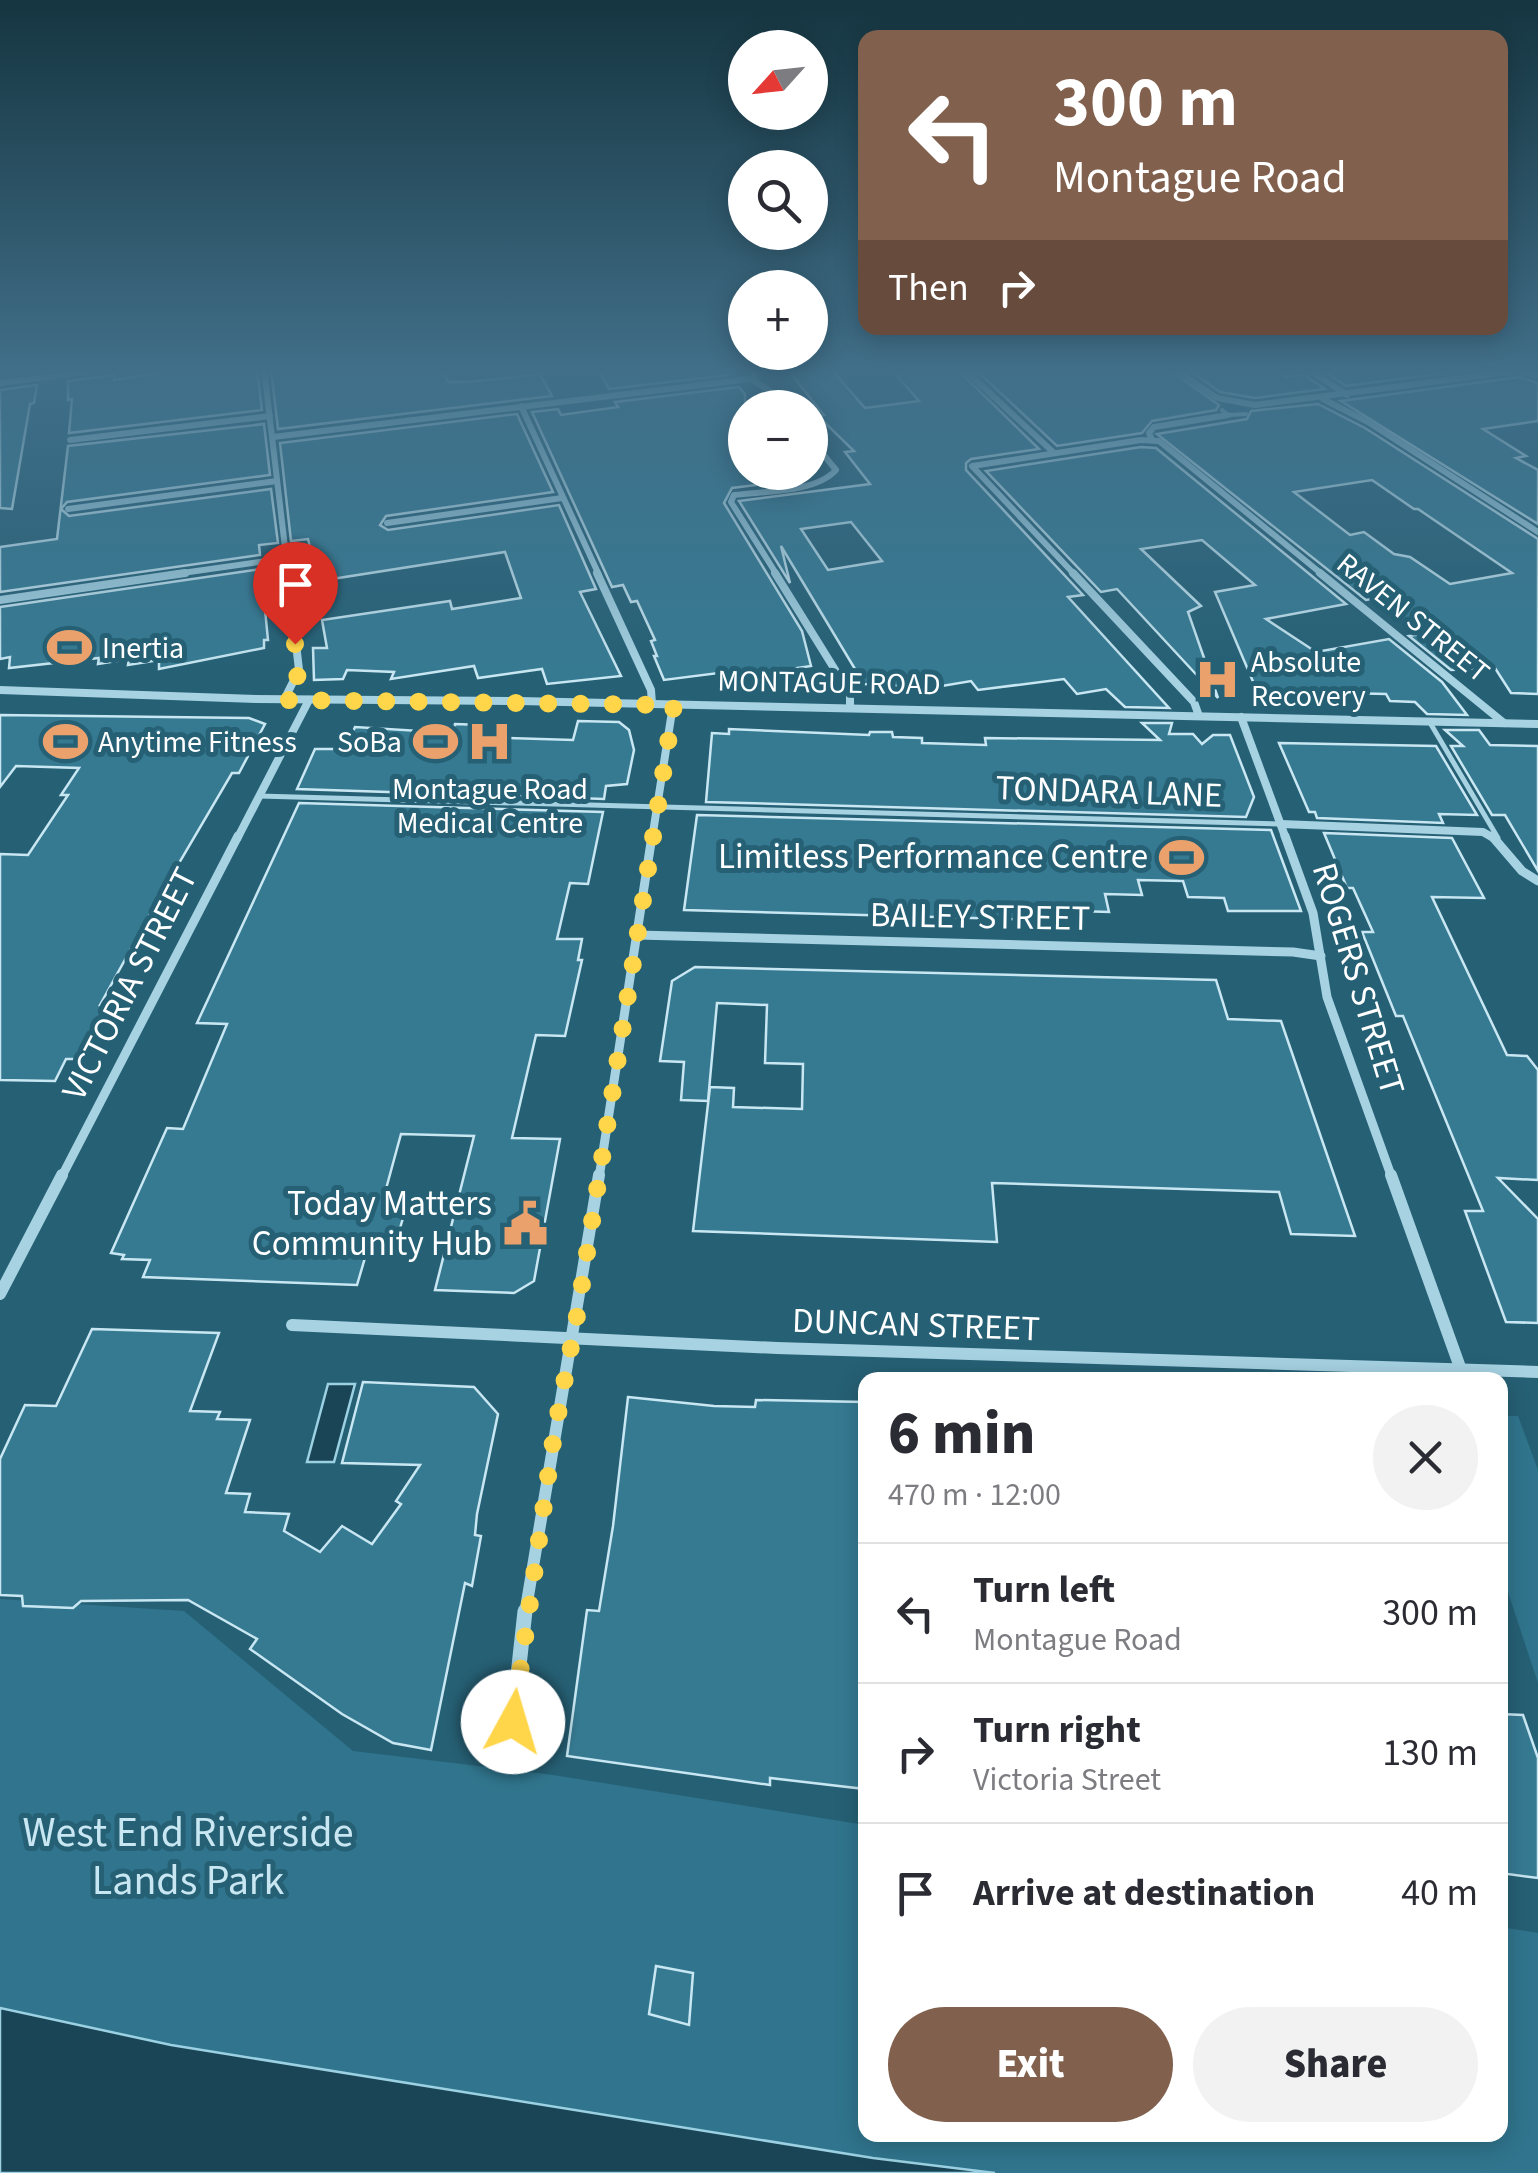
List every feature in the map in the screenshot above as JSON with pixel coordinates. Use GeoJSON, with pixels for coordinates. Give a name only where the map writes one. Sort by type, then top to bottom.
{"type":"FeatureCollection","features":[{"type":"Feature","properties":{"kind":"street"},"geometry":{"type":"LineString","coordinates":[[0,600],[280,559],[286,556],[276,470]]}},
{"type":"Feature","properties":{"kind":"street"},"geometry":{"type":"LineString","coordinates":[[550,470],[651,690],[652,704]]}},
{"type":"Feature","properties":{"kind":"street"},"geometry":{"type":"LineString","coordinates":[[976,470],[1194,702],[1200,716]]}},
{"type":"Feature","properties":{"kind":"street","name":"RAVEN STREET"},"geometry":{"type":"LineString","coordinates":[[1195,470],[1504,723]]}},
{"type":"Feature","properties":{"kind":"street"},"geometry":{"type":"LineString","coordinates":[[1443,470],[1538,532]]}},
{"type":"Feature","properties":{"kind":"street"},"geometry":{"type":"LineString","coordinates":[[68,508],[277,481]]}},
{"type":"Feature","properties":{"kind":"street"},"geometry":{"type":"LineString","coordinates":[[766,490],[734,495],[731,502],[850,694],[850,708]]}},
{"type":"Feature","properties":{"kind":"street"},"geometry":{"type":"LineString","coordinates":[[387,523],[562,498]]}},
{"type":"Feature","properties":{"kind":"street"},"geometry":{"type":"LineString","coordinates":[[280,559],[288,571],[299,670],[284,700]]}},
{"type":"Feature","properties":{"kind":"street","name":"MONTAGUE ROAD"},"geometry":{"type":"LineString","coordinates":[[0,690],[284,700],[652,704],[1538,724]]}},
{"type":"Feature","properties":{"kind":"street","name":"VICTORIA STREET"},"geometry":{"type":"LineString","coordinates":[[0,1294],[309,700]]}},
{"type":"Feature","properties":{"kind":"street"},"geometry":{"type":"LineString","coordinates":[[513,1722],[522,1638],[674,705]]}},
{"type":"Feature","properties":{"kind":"street","name":"ROGERS STREET"},"geometry":{"type":"LineString","coordinates":[[1241,717],[1313,913],[1327,997],[1461,1370]]}},
{"type":"Feature","properties":{"kind":"street","name":"TONDARA LANE"},"geometry":{"type":"LineString","coordinates":[[1281,824],[1462,829],[1498,839]]}},
{"type":"Feature","properties":{"kind":"street"},"geometry":{"type":"LineString","coordinates":[[1498,839],[1520,872],[1538,881]]}},
{"type":"Feature","properties":{"kind":"street","name":"BAILEY STREET"},"geometry":{"type":"LineString","coordinates":[[638,935],[1293,952],[1321,956]]}},
{"type":"Feature","properties":{"kind":"street","name":"DUNCAN STREET"},"geometry":{"type":"LineString","coordinates":[[292,1325],[777,1348],[1538,1372]]}},
{"type":"Feature","properties":{"kind":"lane"},"geometry":{"type":"LineString","coordinates":[[1430,721],[1498,839]]}},
{"type":"Feature","properties":{"kind":"lane","name":"TONDARA LANE"},"geometry":{"type":"LineString","coordinates":[[259,796],[1281,824]]}},
{"type":"Feature","properties":{"kind":"green space"},"geometry":{"type":"Polygon","coordinates":[[[1508,1416],[1518,1416],[1538,1470],[1538,1683],[1508,1592],[1508,1416]]]}},
{"type":"Feature","properties":{"kind":"green space","name":"West End Riverside Lands Park"},"geometry":{"type":"Polygon","coordinates":[[[0,1599],[184,1611],[353,1751],[553,1775],[858,1824],[858,2142],[1508,2142],[1508,1928],[1538,1933],[1538,2173],[995,2173],[873,2158],[170,2045],[0,2008],[0,1599]]]}},
{"type":"Feature","properties":{"kind":"shaded area"},"geometry":{"type":"Polygon","coordinates":[[[328,1384],[355,1384],[334,1462],[307,1462],[328,1384]]]}},
{"type":"Feature","properties":{"kind":"shaded area"},"geometry":{"type":"Polygon","coordinates":[[[0,2008],[171,2045],[873,2158],[995,2173],[0,2173],[0,2008]]]}},
{"type":"Feature","properties":{"kind":"building"},"geometry":{"type":"Polygon","coordinates":[[[0,470],[19,470],[12,509],[0,508],[0,470]]]}},
{"type":"Feature","properties":{"kind":"building"},"geometry":{"type":"Polygon","coordinates":[[[65,470],[269,470],[270,475],[67,502],[61,509],[69,516],[271,489],[278,543],[259,545],[260,555],[0,592],[0,547],[57,539],[65,470]]]}},
{"type":"Feature","properties":{"kind":"building"},"geometry":{"type":"Polygon","coordinates":[[[283,470],[543,470],[553,492],[386,516],[380,525],[388,530],[559,505],[596,589],[580,592],[621,676],[547,684],[542,669],[478,678],[474,666],[391,679],[394,672],[347,670],[343,679],[314,680],[313,648],[327,648],[322,620],[450,601],[452,609],[521,598],[505,552],[319,581],[316,550],[311,551],[308,539],[291,541],[283,470]]]}},
{"type":"Feature","properties":{"kind":"building"},"geometry":{"type":"Polygon","coordinates":[[[559,470],[728,470],[731,490],[724,503],[802,631],[811,666],[737,677],[734,671],[664,680],[654,656],[651,641],[655,640],[637,601],[631,602],[623,585],[612,587],[559,470]]]}},
{"type":"Feature","properties":{"kind":"building"},"geometry":{"type":"Polygon","coordinates":[[[859,470],[966,470],[1083,595],[1068,597],[1169,708],[1125,707],[1106,689],[1077,694],[1064,679],[978,690],[971,681],[930,688],[864,684],[781,546],[790,583],[739,501],[870,484],[859,470]],[[851,522],[801,529],[828,570],[882,561],[851,522]]]}},
{"type":"Feature","properties":{"kind":"building"},"geometry":{"type":"Polygon","coordinates":[[[1183,470],[1346,604],[1266,619],[1316,652],[1389,639],[1442,682],[1467,715],[1427,714],[1415,702],[1390,701],[1386,694],[1257,691],[1215,592],[1255,585],[1202,540],[1141,549],[1201,606],[1188,612],[1218,698],[1117,589],[1101,592],[986,471],[1183,470]]]}},
{"type":"Feature","properties":{"kind":"building"},"geometry":{"type":"Polygon","coordinates":[[[1203,470],[1431,470],[1538,539],[1538,694],[1511,693],[1495,668],[1451,670],[1409,636],[1421,634],[1377,598],[1366,600],[1203,470]],[[1372,480],[1294,492],[1350,535],[1364,532],[1394,554],[1410,557],[1450,584],[1512,573],[1372,480]]]}},
{"type":"Feature","properties":{"kind":"building"},"geometry":{"type":"Polygon","coordinates":[[[1452,470],[1538,470],[1538,524],[1452,470]]]}},
{"type":"Feature","properties":{"kind":"building"},"geometry":{"type":"Polygon","coordinates":[[[261,569],[268,640],[264,640],[264,648],[159,669],[159,660],[98,664],[99,658],[9,668],[10,657],[0,659],[0,607],[261,569]]]}},
{"type":"Feature","properties":{"kind":"building"},"geometry":{"type":"Polygon","coordinates":[[[0,715],[249,718],[265,724],[239,773],[232,773],[169,880],[100,1005],[108,1005],[79,1059],[66,1059],[55,1081],[0,1080],[0,854],[28,855],[68,795],[61,795],[79,768],[16,766],[0,787],[0,715]]]}},
{"type":"Feature","properties":{"kind":"building"},"geometry":{"type":"Polygon","coordinates":[[[578,721],[619,722],[629,730],[634,750],[627,784],[606,786],[604,799],[297,789],[315,749],[345,749],[355,727],[452,733],[455,724],[482,725],[477,737],[573,740],[578,721]]]}},
{"type":"Feature","properties":{"kind":"building"},"geometry":{"type":"Polygon","coordinates":[[[1142,723],[1172,723],[1169,734],[1193,734],[1202,744],[1213,735],[1230,735],[1254,797],[1246,817],[706,802],[712,733],[729,734],[729,729],[869,735],[892,732],[893,737],[922,738],[922,743],[986,745],[985,738],[1160,740],[1142,723]]]}},
{"type":"Feature","properties":{"kind":"building"},"geometry":{"type":"Polygon","coordinates":[[[1445,730],[1479,730],[1490,745],[1538,746],[1538,871],[1505,815],[1492,815],[1451,746],[1463,746],[1445,730]]]}},
{"type":"Feature","properties":{"kind":"building"},"geometry":{"type":"Polygon","coordinates":[[[1279,743],[1436,746],[1477,815],[1439,814],[1443,823],[1317,818],[1315,812],[1309,812],[1279,743]]]}},
{"type":"Feature","properties":{"kind":"building"},"geometry":{"type":"Polygon","coordinates":[[[299,803],[603,812],[588,884],[570,883],[557,939],[582,939],[578,960],[582,960],[565,1036],[536,1035],[512,1138],[560,1139],[534,1281],[514,1293],[435,1290],[474,1136],[401,1134],[383,1200],[408,1201],[393,1252],[367,1251],[357,1285],[143,1277],[150,1260],[122,1259],[124,1255],[111,1253],[167,1128],[183,1129],[227,1024],[197,1023],[299,803]]]}},
{"type":"Feature","properties":{"kind":"building"},"geometry":{"type":"Polygon","coordinates":[[[697,815],[1271,830],[1301,911],[1228,911],[1224,898],[1188,897],[1183,881],[1138,880],[1142,895],[1105,894],[1109,912],[1045,910],[1046,920],[684,910],[697,815]]]}},
{"type":"Feature","properties":{"kind":"building"},"geometry":{"type":"Polygon","coordinates":[[[1324,833],[1452,838],[1484,898],[1432,897],[1507,1055],[1527,1056],[1538,1070],[1538,1180],[1498,1178],[1538,1219],[1538,1323],[1506,1322],[1465,1211],[1483,1211],[1403,1016],[1396,1016],[1362,932],[1373,932],[1353,888],[1347,888],[1324,833]]]}},
{"type":"Feature","properties":{"kind":"building"},"geometry":{"type":"Polygon","coordinates":[[[695,967],[1216,980],[1228,1019],[1281,1021],[1355,1236],[1291,1234],[1279,1192],[992,1183],[997,1242],[693,1231],[710,1087],[734,1088],[733,1107],[802,1109],[803,1064],[765,1063],[767,1005],[717,1003],[708,1101],[681,1100],[684,1062],[660,1061],[672,981],[695,967]]]}},
{"type":"Feature","properties":{"kind":"building"},"geometry":{"type":"Polygon","coordinates":[[[92,1329],[219,1333],[190,1411],[220,1412],[217,1419],[250,1420],[226,1493],[250,1494],[245,1512],[289,1514],[284,1531],[320,1552],[342,1526],[372,1544],[401,1504],[396,1501],[420,1465],[342,1463],[363,1382],[474,1387],[498,1414],[477,1514],[475,1535],[481,1536],[472,1586],[465,1583],[431,1750],[393,1743],[342,1714],[250,1649],[257,1639],[188,1600],[81,1601],[73,1608],[23,1606],[22,1596],[0,1595],[0,1459],[25,1405],[56,1406],[92,1329]]]}},
{"type":"Feature","properties":{"kind":"building"},"geometry":{"type":"Polygon","coordinates":[[[628,1397],[755,1407],[756,1400],[858,1402],[858,1788],[770,1778],[770,1785],[567,1756],[587,1610],[599,1611],[628,1397]]]}},
{"type":"Feature","properties":{"kind":"building"},"geometry":{"type":"Polygon","coordinates":[[[1508,1714],[1523,1715],[1538,1758],[1538,1878],[1508,1874],[1508,1714]]]}},
{"type":"Feature","properties":{"kind":"building"},"geometry":{"type":"Polygon","coordinates":[[[656,1966],[693,1973],[689,2025],[649,2014],[656,1966]]]}},
{"type":"Feature","properties":{"kind":"place","name":"Inertia"},"geometry":{"type":"Point","coordinates":[69,648]}},
{"type":"Feature","properties":{"kind":"place","name":"Absolute Recovery"},"geometry":{"type":"Point","coordinates":[1218,679]}},
{"type":"Feature","properties":{"kind":"place","name":"Anytime Fitness"},"geometry":{"type":"Point","coordinates":[65,742]}},
{"type":"Feature","properties":{"kind":"place","name":"SoBa"},"geometry":{"type":"Point","coordinates":[435,742]}},
{"type":"Feature","properties":{"kind":"place","name":"Montague Road Medical Centre"},"geometry":{"type":"Point","coordinates":[490,742]}},
{"type":"Feature","properties":{"kind":"place","name":"Limitless Performance Centre"},"geometry":{"type":"Point","coordinates":[1181,857]}},
{"type":"Feature","properties":{"kind":"place","name":"Today Matters Community Hub"},"geometry":{"type":"Point","coordinates":[525,1224]}},
{"type":"Feature","properties":{"kind":"route"},"geometry":{"type":"LineString","coordinates":[[295,644],[299,670],[284,700],[674,705],[577,1316],[554,1435],[513,1722]]}}]}
